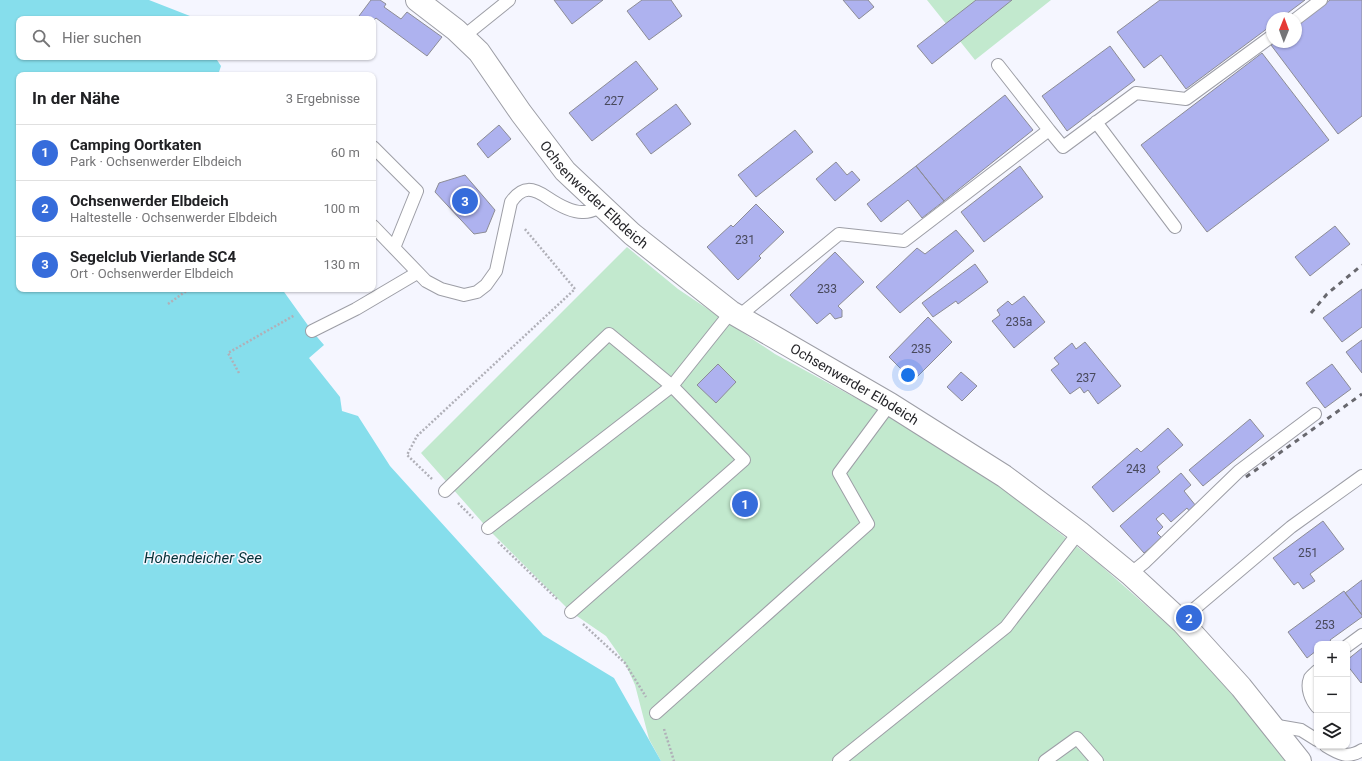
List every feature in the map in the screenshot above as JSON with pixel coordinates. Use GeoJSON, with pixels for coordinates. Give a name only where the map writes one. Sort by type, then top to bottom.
{"type":"FeatureCollection","features":[{"type":"Feature","properties":{"kind":"street","name":"Ochsenwerder Elbdeich"},"geometry":{"type":"LineString","coordinates":[[417,0],[456,30],[479,52],[565,171],[632,234],[735,314],[890,404],[1004,476],[1079,532],[1130,574],[1180,621],[1241,687],[1300,761]]}},
{"type":"Feature","properties":{"kind":"lane"},"geometry":{"type":"LineString","coordinates":[[463,37],[509,0]]}},
{"type":"Feature","properties":{"kind":"lane"},"geometry":{"type":"LineString","coordinates":[[1302,15],[1322,0]]}},
{"type":"Feature","properties":{"kind":"lane"},"geometry":{"type":"LineString","coordinates":[[998,65],[1063,147],[1136,93],[1186,100],[1266,40]]}},
{"type":"Feature","properties":{"kind":"lane"},"geometry":{"type":"LineString","coordinates":[[1096,122],[1175,227]]}},
{"type":"Feature","properties":{"kind":"lane"},"geometry":{"type":"LineString","coordinates":[[488,528],[672,386],[735,314],[840,234],[904,242],[1049,130]]}},
{"type":"Feature","properties":{"kind":"lane"},"geometry":{"type":"LineString","coordinates":[[376,150],[417,191],[394,248]]}},
{"type":"Feature","properties":{"kind":"lane"},"geometry":{"type":"LineString","coordinates":[[376,229],[426,281],[441,289],[464,295],[477,292],[486,285],[496,271],[511,202],[516,195],[523,191],[531,190],[540,192],[549,199],[573,211],[590,212],[603,206]]}},
{"type":"Feature","properties":{"kind":"lane"},"geometry":{"type":"LineString","coordinates":[[312,331],[356,309],[417,273]]}},
{"type":"Feature","properties":{"kind":"lane"},"geometry":{"type":"LineString","coordinates":[[444,491],[609,334],[672,386],[744,460],[571,612]]}},
{"type":"Feature","properties":{"kind":"lane"},"geometry":{"type":"LineString","coordinates":[[656,713],[868,524],[839,473],[890,404]]}},
{"type":"Feature","properties":{"kind":"lane"},"geometry":{"type":"LineString","coordinates":[[1130,574],[1145,562],[1239,471],[1315,414]]}},
{"type":"Feature","properties":{"kind":"lane"},"geometry":{"type":"LineString","coordinates":[[1180,621],[1275,540],[1362,476]]}},
{"type":"Feature","properties":{"kind":"lane"},"geometry":{"type":"LineString","coordinates":[[839,761],[1006,627],[1079,532]]}},
{"type":"Feature","properties":{"kind":"lane"},"geometry":{"type":"LineString","coordinates":[[1350,644],[1362,635]]}},
{"type":"Feature","properties":{"kind":"lane"},"geometry":{"type":"LineString","coordinates":[[1314,674],[1310,678],[1309,690],[1312,702],[1314,704]]}},
{"type":"Feature","properties":{"kind":"lane"},"geometry":{"type":"LineString","coordinates":[[1272,725],[1301,730],[1314,738]]}},
{"type":"Feature","properties":{"kind":"lane"},"geometry":{"type":"LineString","coordinates":[[1045,761],[1077,738],[1097,761]]}},
{"type":"Feature","properties":{"kind":"lane"},"geometry":{"type":"LineString","coordinates":[[1330,749],[1338,754],[1358,753]]}},
{"type":"Feature","properties":{"kind":"path"},"geometry":{"type":"LineString","coordinates":[[473,518],[407,455],[417,436],[575,289],[526,231],[511,202]]}},
{"type":"Feature","properties":{"kind":"path"},"geometry":{"type":"LineString","coordinates":[[168,304],[185,292]]}},
{"type":"Feature","properties":{"kind":"path"},"geometry":{"type":"LineString","coordinates":[[239,373],[228,353],[295,316]]}},
{"type":"Feature","properties":{"kind":"path"},"geometry":{"type":"LineString","coordinates":[[496,540],[624,664],[662,723],[674,761]]}},
{"type":"Feature","properties":{"kind":"green space"},"geometry":{"type":"Polygon","coordinates":[[[927,0],[1051,0],[975,60],[927,0]]]}},
{"type":"Feature","properties":{"kind":"green space"},"geometry":{"type":"Polygon","coordinates":[[[627,247],[678,289],[775,354],[909,427],[992,480],[1098,563],[1186,641],[1289,761],[661,761],[649,739],[635,685],[625,663],[606,636],[571,612],[490,531],[421,453],[627,247]]]}},
{"type":"Feature","properties":{"kind":"water","name":"Hohendeicher See"},"geometry":{"type":"Polygon","coordinates":[[[0,0],[149,0],[190,16],[16,16],[16,60],[217,60],[221,66],[219,72],[16,72],[16,292],[284,292],[324,345],[309,358],[340,397],[342,411],[358,416],[390,466],[543,635],[614,678],[661,761],[0,761],[0,0]]]}},
{"type":"Feature","properties":{"kind":"building"},"geometry":{"type":"Polygon","coordinates":[[[371,0],[380,0],[386,4],[384,7],[401,19],[407,12],[442,37],[427,56],[376,18],[376,16],[359,16],[371,0]]]}},
{"type":"Feature","properties":{"kind":"building"},"geometry":{"type":"Polygon","coordinates":[[[554,0],[603,0],[572,24],[554,0]]]}},
{"type":"Feature","properties":{"kind":"building"},"geometry":{"type":"Polygon","coordinates":[[[642,0],[671,0],[682,16],[649,40],[627,11],[642,0]]]}},
{"type":"Feature","properties":{"kind":"building"},"geometry":{"type":"Polygon","coordinates":[[[843,0],[868,0],[874,7],[859,19],[843,0]]]}},
{"type":"Feature","properties":{"kind":"building"},"geometry":{"type":"Polygon","coordinates":[[[976,0],[1012,0],[932,64],[917,46],[976,0]]]}},
{"type":"Feature","properties":{"kind":"building"},"geometry":{"type":"Polygon","coordinates":[[[1160,0],[1305,0],[1289,12],[1266,12],[1266,29],[1186,89],[1161,55],[1144,68],[1117,32],[1160,0]]]}},
{"type":"Feature","properties":{"kind":"building"},"geometry":{"type":"Polygon","coordinates":[[[1330,0],[1362,0],[1362,116],[1338,134],[1273,48],[1302,48],[1302,21],[1330,0]]]}},
{"type":"Feature","properties":{"kind":"building"},"geometry":{"type":"Polygon","coordinates":[[[1110,46],[1135,80],[1067,131],[1042,96],[1110,46]]]}},
{"type":"Feature","properties":{"kind":"building"},"geometry":{"type":"Polygon","coordinates":[[[1262,53],[1329,140],[1207,232],[1141,145],[1262,53]]]}},
{"type":"Feature","properties":{"kind":"building"},"geometry":{"type":"Polygon","coordinates":[[[636,61],[658,89],[592,141],[569,113],[636,61]]]}},
{"type":"Feature","properties":{"kind":"building"},"geometry":{"type":"Polygon","coordinates":[[[1005,95],[1033,130],[944,201],[916,166],[1005,95]]]}},
{"type":"Feature","properties":{"kind":"building"},"geometry":{"type":"Polygon","coordinates":[[[676,104],[691,124],[651,154],[636,134],[676,104]]]}},
{"type":"Feature","properties":{"kind":"building"},"geometry":{"type":"Polygon","coordinates":[[[499,125],[511,139],[488,158],[477,144],[499,125]]]}},
{"type":"Feature","properties":{"kind":"building"},"geometry":{"type":"Polygon","coordinates":[[[795,130],[813,152],[756,197],[738,175],[795,130]]]}},
{"type":"Feature","properties":{"kind":"building"},"geometry":{"type":"Polygon","coordinates":[[[836,162],[847,175],[852,171],[860,180],[835,201],[816,179],[836,162]]]}},
{"type":"Feature","properties":{"kind":"building"},"geometry":{"type":"Polygon","coordinates":[[[916,166],[944,201],[922,218],[908,200],[881,222],[867,204],[916,166]]]}},
{"type":"Feature","properties":{"kind":"building"},"geometry":{"type":"Polygon","coordinates":[[[1020,166],[1043,197],[984,242],[961,212],[1020,166]]]}},
{"type":"Feature","properties":{"kind":"building"},"geometry":{"type":"Polygon","coordinates":[[[465,175],[495,210],[486,232],[474,234],[435,192],[439,183],[465,175]]]}},
{"type":"Feature","properties":{"kind":"building"},"geometry":{"type":"Polygon","coordinates":[[[756,204],[784,232],[759,256],[761,258],[738,280],[707,247],[731,225],[733,227],[756,204]]]}},
{"type":"Feature","properties":{"kind":"building"},"geometry":{"type":"Polygon","coordinates":[[[1335,226],[1350,244],[1310,276],[1295,257],[1335,226]]]}},
{"type":"Feature","properties":{"kind":"building"},"geometry":{"type":"Polygon","coordinates":[[[956,230],[974,251],[900,313],[876,287],[917,248],[925,254],[956,230]]]}},
{"type":"Feature","properties":{"kind":"building"},"geometry":{"type":"Polygon","coordinates":[[[835,252],[864,282],[838,306],[842,310],[842,317],[835,319],[830,313],[817,324],[790,295],[835,252]]]}},
{"type":"Feature","properties":{"kind":"building"},"geometry":{"type":"Polygon","coordinates":[[[975,264],[988,282],[958,304],[956,301],[933,317],[922,303],[975,264]]]}},
{"type":"Feature","properties":{"kind":"building"},"geometry":{"type":"Polygon","coordinates":[[[1362,289],[1362,327],[1342,342],[1323,318],[1362,289]]]}},
{"type":"Feature","properties":{"kind":"building"},"geometry":{"type":"Polygon","coordinates":[[[1024,296],[1045,322],[1014,348],[992,321],[1000,315],[997,310],[1008,301],[1012,305],[1024,296]]]}},
{"type":"Feature","properties":{"kind":"building"},"geometry":{"type":"Polygon","coordinates":[[[928,317],[952,342],[913,381],[889,357],[928,317]]]}},
{"type":"Feature","properties":{"kind":"building"},"geometry":{"type":"Polygon","coordinates":[[[1362,340],[1362,373],[1346,352],[1362,340]]]}},
{"type":"Feature","properties":{"kind":"building"},"geometry":{"type":"Polygon","coordinates":[[[1085,342],[1121,386],[1098,404],[1088,390],[1084,393],[1080,387],[1070,394],[1051,370],[1059,364],[1054,358],[1072,343],[1076,349],[1085,342]]]}},
{"type":"Feature","properties":{"kind":"building"},"geometry":{"type":"Polygon","coordinates":[[[718,364],[736,382],[716,403],[697,385],[718,364]]]}},
{"type":"Feature","properties":{"kind":"building"},"geometry":{"type":"Polygon","coordinates":[[[1332,364],[1351,389],[1325,408],[1306,383],[1332,364]]]}},
{"type":"Feature","properties":{"kind":"building"},"geometry":{"type":"Polygon","coordinates":[[[961,372],[977,386],[962,401],[947,387],[961,372]]]}},
{"type":"Feature","properties":{"kind":"building"},"geometry":{"type":"Polygon","coordinates":[[[1250,419],[1264,436],[1203,486],[1189,470],[1250,419]]]}},
{"type":"Feature","properties":{"kind":"building"},"geometry":{"type":"Polygon","coordinates":[[[1168,428],[1183,445],[1157,467],[1160,472],[1113,512],[1092,487],[1137,448],[1141,452],[1168,428]]]}},
{"type":"Feature","properties":{"kind":"building"},"geometry":{"type":"Polygon","coordinates":[[[1181,473],[1191,485],[1184,491],[1196,506],[1190,512],[1187,508],[1171,522],[1163,513],[1156,519],[1163,527],[1157,533],[1162,538],[1144,553],[1120,526],[1181,473]]]}},
{"type":"Feature","properties":{"kind":"building"},"geometry":{"type":"Polygon","coordinates":[[[1323,521],[1344,549],[1310,574],[1315,581],[1303,589],[1298,582],[1294,585],[1273,558],[1323,521]]]}},
{"type":"Feature","properties":{"kind":"building"},"geometry":{"type":"Polygon","coordinates":[[[1362,580],[1362,615],[1345,593],[1362,580]]]}},
{"type":"Feature","properties":{"kind":"building"},"geometry":{"type":"Polygon","coordinates":[[[1344,591],[1362,615],[1362,617],[1330,640],[1331,641],[1314,641],[1314,653],[1307,658],[1288,632],[1344,591]]]}},
{"type":"Feature","properties":{"kind":"building"},"geometry":{"type":"Polygon","coordinates":[[[1362,648],[1361,683],[1350,669],[1350,658],[1362,648]]]}},
{"type":"Feature","properties":{"kind":"railway"},"geometry":{"type":"LineString","coordinates":[[1311,313],[1327,294],[1362,265]]}},
{"type":"Feature","properties":{"kind":"railway"},"geometry":{"type":"LineString","coordinates":[[1246,477],[1362,394]]}},
{"type":"Feature","properties":{"kind":"place","name":"Segelclub Vierlande SC4"},"geometry":{"type":"Point","coordinates":[465,201]}},
{"type":"Feature","properties":{"kind":"place","name":"Camping Oortkaten"},"geometry":{"type":"Point","coordinates":[745,504]}},
{"type":"Feature","properties":{"kind":"place","name":"Ochsenwerder Elbdeich"},"geometry":{"type":"Point","coordinates":[1189,618]}}]}
